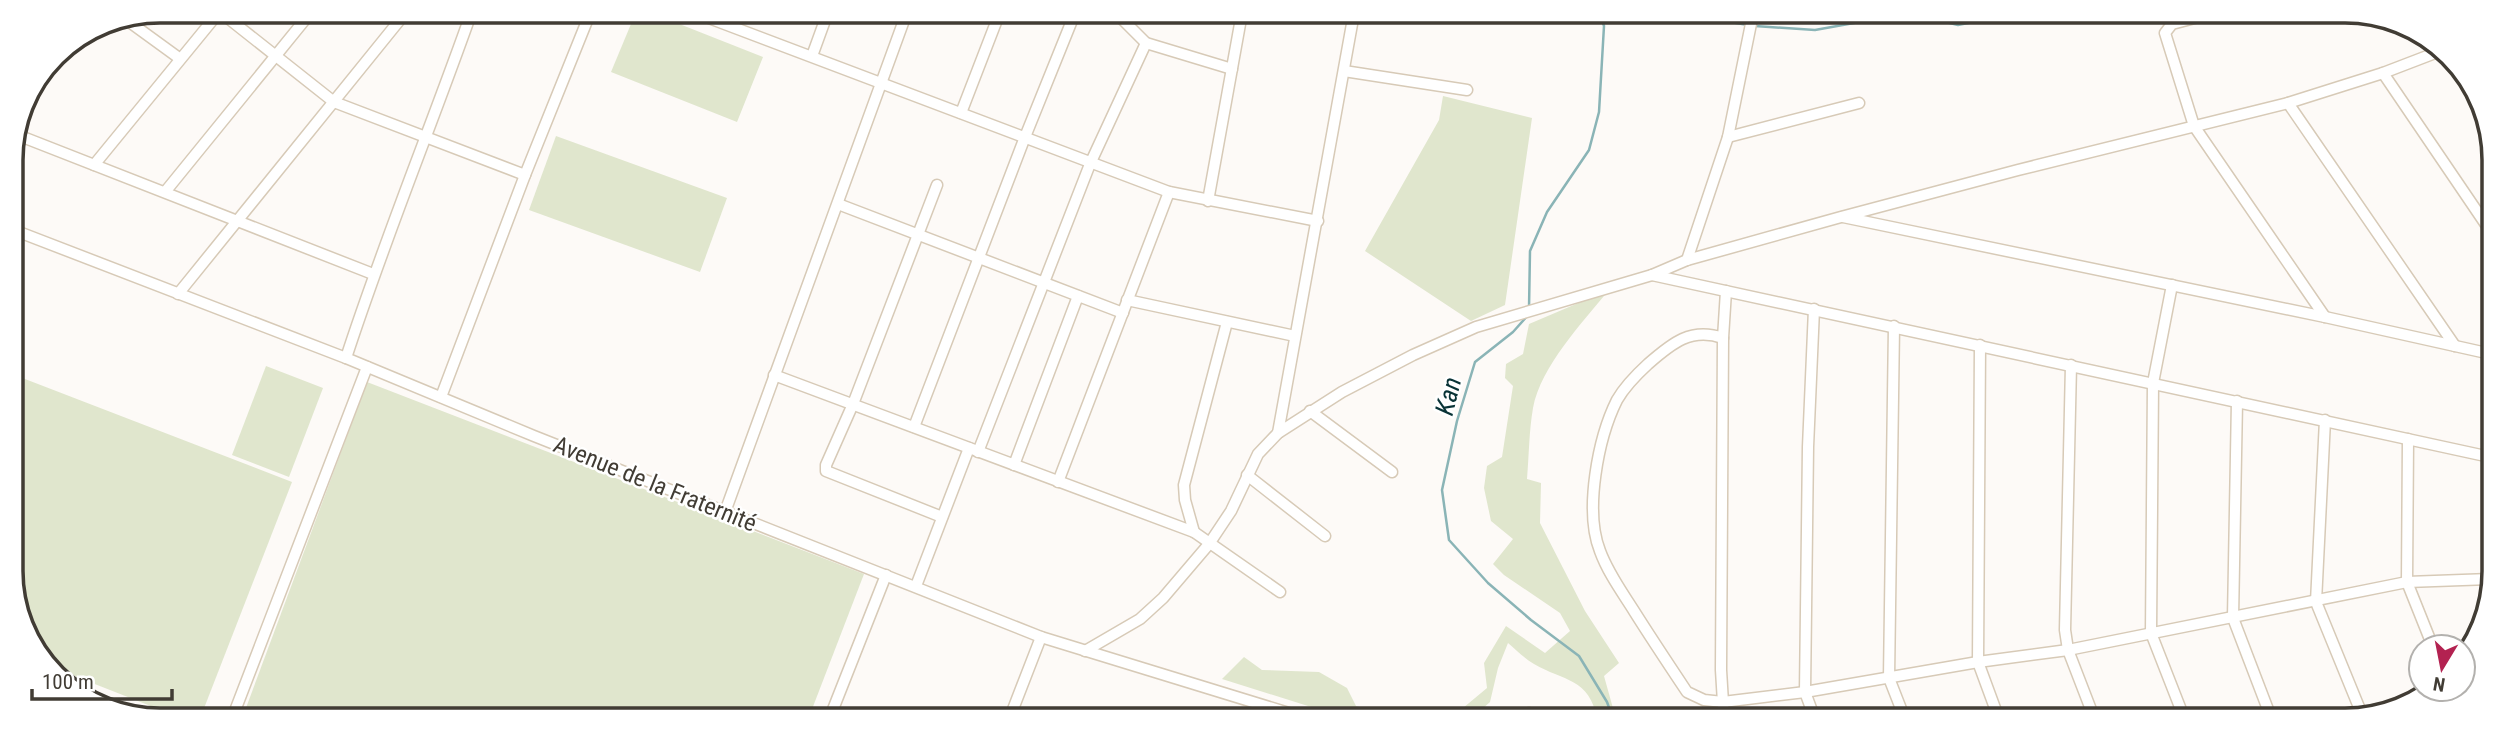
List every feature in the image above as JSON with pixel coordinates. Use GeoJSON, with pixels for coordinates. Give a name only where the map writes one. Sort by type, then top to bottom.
{"type":"FeatureCollection","features":[{"type":"Feature","properties":{"kind":"street"},"geometry":{"type":"LineString","coordinates":[[94,165],[210,23]]}},
{"type":"Feature","properties":{"kind":"street"},"geometry":{"type":"LineString","coordinates":[[235,23],[334,102],[526,175]]}},
{"type":"Feature","properties":{"kind":"street"},"geometry":{"type":"LineString","coordinates":[[165,192],[302,23]]}},
{"type":"Feature","properties":{"kind":"street"},"geometry":{"type":"LineString","coordinates":[[178,294],[397,23]]}},
{"type":"Feature","properties":{"kind":"street"},"geometry":{"type":"LineString","coordinates":[[346,358],[373,274],[468,23]]}},
{"type":"Feature","properties":{"kind":"street"},"geometry":{"type":"LineString","coordinates":[[441,397],[587,23]]}},
{"type":"Feature","properties":{"kind":"street"},"geometry":{"type":"LineString","coordinates":[[721,23],[1169,192],[1318,221]]}},
{"type":"Feature","properties":{"kind":"street"},"geometry":{"type":"LineString","coordinates":[[812,56],[824,23]]}},
{"type":"Feature","properties":{"kind":"street"},"geometry":{"type":"LineString","coordinates":[[725,512],[903,23]]}},
{"type":"Feature","properties":{"kind":"street"},"geometry":{"type":"LineString","coordinates":[[961,113],[996,23]]}},
{"type":"Feature","properties":{"kind":"street"},"geometry":{"type":"LineString","coordinates":[[915,427],[1071,23]]}},
{"type":"Feature","properties":{"kind":"street"},"geometry":{"type":"LineString","coordinates":[[1126,23],[1146,43],[1232,69]]}},
{"type":"Feature","properties":{"kind":"street"},"geometry":{"type":"LineString","coordinates":[[1208,201],[1240,23]]}},
{"type":"Feature","properties":{"kind":"street"},"geometry":{"type":"LineString","coordinates":[[1278,433],[1352,23]]}},
{"type":"Feature","properties":{"kind":"street"},"geometry":{"type":"LineString","coordinates":[[1687,260],[1728,137],[1751,23]]}},
{"type":"Feature","properties":{"kind":"street"},"geometry":{"type":"LineString","coordinates":[[2176,23],[2165,33],[2194,126],[2325,317]]}},
{"type":"Feature","properties":{"kind":"street"},"geometry":{"type":"LineString","coordinates":[[134,25],[179,58]]}},
{"type":"Feature","properties":{"kind":"street"},"geometry":{"type":"LineString","coordinates":[[916,586],[942,517],[974,450],[1090,164],[1146,43]]}},
{"type":"Feature","properties":{"kind":"street"},"geometry":{"type":"LineString","coordinates":[[1085,651],[1140,619],[1163,598],[1209,544],[1231,511],[1258,454],[1278,433],[1310,411],[1413,355],[1476,327],[1652,275],[1687,260],[1841,217],[2288,103],[2432,54]]}},
{"type":"Feature","properties":{"kind":"street"},"geometry":{"type":"LineString","coordinates":[[1344,71],[1466,90]]}},
{"type":"Feature","properties":{"kind":"street"},"geometry":{"type":"LineString","coordinates":[[2383,73],[2482,219]]}},
{"type":"Feature","properties":{"kind":"street"},"geometry":{"type":"LineString","coordinates":[[1728,137],[1859,103]]}},
{"type":"Feature","properties":{"kind":"street"},"geometry":{"type":"LineString","coordinates":[[2288,103],[2455,346]]}},
{"type":"Feature","properties":{"kind":"street"},"geometry":{"type":"LineString","coordinates":[[24,138],[373,274]]}},
{"type":"Feature","properties":{"kind":"street"},"geometry":{"type":"LineString","coordinates":[[937,185],[826,471],[942,517]]}},
{"type":"Feature","properties":{"kind":"street"},"geometry":{"type":"LineString","coordinates":[[1058,482],[1169,192]]}},
{"type":"Feature","properties":{"kind":"street"},"geometry":{"type":"LineString","coordinates":[[838,204],[1123,313]]}},
{"type":"Feature","properties":{"kind":"street"},"geometry":{"type":"LineString","coordinates":[[1841,217],[2482,352]]}},
{"type":"Feature","properties":{"kind":"street","name":"Avenue de la Fraternité"},"geometry":{"type":"LineString","coordinates":[[23,234],[346,358],[725,512],[1041,636],[1272,708]]}},
{"type":"Feature","properties":{"kind":"street"},"geometry":{"type":"LineString","coordinates":[[1652,275],[2482,455]]}},
{"type":"Feature","properties":{"kind":"street"},"geometry":{"type":"LineString","coordinates":[[2172,285],[2153,383],[2151,633],[2180,708]]}},
{"type":"Feature","properties":{"kind":"street"},"geometry":{"type":"LineString","coordinates":[[1723,708],[1721,656],[1723,338],[1726,291]]}},
{"type":"Feature","properties":{"kind":"street"},"geometry":{"type":"LineString","coordinates":[[1014,465],[1078,296]]}},
{"type":"Feature","properties":{"kind":"street"},"geometry":{"type":"LineString","coordinates":[[1128,300],[1295,336]]}},
{"type":"Feature","properties":{"kind":"street"},"geometry":{"type":"LineString","coordinates":[[1811,708],[1805,692],[1808,447],[1814,309]]}},
{"type":"Feature","properties":{"kind":"street"},"geometry":{"type":"LineString","coordinates":[[1194,532],[1185,500],[1184,485],[1227,322]]}},
{"type":"Feature","properties":{"kind":"street"},"geometry":{"type":"LineString","coordinates":[[1894,326],[1889,678],[1901,708]]}},
{"type":"Feature","properties":{"kind":"street"},"geometry":{"type":"LineString","coordinates":[[1723,338],[1708,333],[1689,335],[1656,356],[1632,378],[1618,399],[1605,429],[1595,471],[1595,529],[1599,549],[1623,594],[1687,692],[1704,700],[1723,702],[1805,692],[1978,662],[2068,650],[2407,582],[2482,579]]}},
{"type":"Feature","properties":{"kind":"street"},"geometry":{"type":"LineString","coordinates":[[1980,345],[1978,662],[1995,708]]}},
{"type":"Feature","properties":{"kind":"street"},"geometry":{"type":"LineString","coordinates":[[2071,365],[2065,630],[2068,650],[2090,708]]}},
{"type":"Feature","properties":{"kind":"street"},"geometry":{"type":"LineString","coordinates":[[236,708],[367,367]]}},
{"type":"Feature","properties":{"kind":"street"},"geometry":{"type":"LineString","coordinates":[[774,375],[1194,532],[1280,592]]}},
{"type":"Feature","properties":{"kind":"street"},"geometry":{"type":"LineString","coordinates":[[2237,401],[2233,618],[2267,708]]}},
{"type":"Feature","properties":{"kind":"street"},"geometry":{"type":"LineString","coordinates":[[1310,411],[1392,472]]}},
{"type":"Feature","properties":{"kind":"street"},"geometry":{"type":"LineString","coordinates":[[2325,420],[2316,602],[2359,707]]}},
{"type":"Feature","properties":{"kind":"street"},"geometry":{"type":"LineString","coordinates":[[2409,439],[2407,582],[2427,633]]}},
{"type":"Feature","properties":{"kind":"street"},"geometry":{"type":"LineString","coordinates":[[1247,475],[1325,536]]}},
{"type":"Feature","properties":{"kind":"street"},"geometry":{"type":"LineString","coordinates":[[834,708],[886,575]]}},
{"type":"Feature","properties":{"kind":"street"},"geometry":{"type":"LineString","coordinates":[[1013,708],[1041,636]]}},
{"type":"Feature","properties":{"kind":"green space"},"geometry":{"type":"Polygon","coordinates":[[[631,23],[677,23],[763,57],[737,122],[611,72],[631,23]]]}},
{"type":"Feature","properties":{"kind":"green space"},"geometry":{"type":"Polygon","coordinates":[[[1443,96],[1532,118],[1505,305],[1471,321],[1365,251],[1439,120],[1443,96]]]}},
{"type":"Feature","properties":{"kind":"green space"},"geometry":{"type":"Polygon","coordinates":[[[556,136],[727,198],[700,272],[529,210],[556,136]]]}},
{"type":"Feature","properties":{"kind":"green space"},"geometry":{"type":"Polygon","coordinates":[[[1609,290],[1553,361],[1537,392],[1533,408],[1527,479],[1541,483],[1540,523],[1585,611],[1619,663],[1604,676],[1613,708],[1594,708],[1582,688],[1534,664],[1508,643],[1498,668],[1490,702],[1483,708],[1463,708],[1487,688],[1484,663],[1506,626],[1545,653],[1570,631],[1560,613],[1504,575],[1493,564],[1513,539],[1491,521],[1484,488],[1487,466],[1502,457],[1513,386],[1505,378],[1506,364],[1523,354],[1529,324],[1609,290]]]}},
{"type":"Feature","properties":{"kind":"green space"},"geometry":{"type":"Polygon","coordinates":[[[266,366],[323,388],[289,477],[232,455],[266,366]]]}},
{"type":"Feature","properties":{"kind":"green space"},"geometry":{"type":"Polygon","coordinates":[[[23,378],[292,482],[204,708],[155,708],[70,674],[51,655],[33,624],[23,580],[23,378]]]}},
{"type":"Feature","properties":{"kind":"green space"},"geometry":{"type":"Polygon","coordinates":[[[367,382],[864,574],[812,708],[246,708],[367,382]]]}},
{"type":"Feature","properties":{"kind":"green space"},"geometry":{"type":"Polygon","coordinates":[[[1244,657],[1262,670],[1319,672],[1347,688],[1356,706],[1362,708],[1314,708],[1222,679],[1244,657]]]}},
{"type":"Feature","properties":{"kind":"waterway","name":"Kan"},"geometry":{"type":"LineString","coordinates":[[1529,309],[1530,251],[1547,212],[1589,150],[1599,112],[1603,23]]}},
{"type":"Feature","properties":{"kind":"waterway","name":"Kan"},"geometry":{"type":"LineString","coordinates":[[1736,23],[1748,25]]}},
{"type":"Feature","properties":{"kind":"waterway","name":"Kan"},"geometry":{"type":"LineString","coordinates":[[1755,26],[1815,30],[1854,23]]}},
{"type":"Feature","properties":{"kind":"waterway","name":"Kan"},"geometry":{"type":"LineString","coordinates":[[1950,23],[1968,23]]}},
{"type":"Feature","properties":{"kind":"waterway","name":"Kan"},"geometry":{"type":"LineString","coordinates":[[1528,315],[1513,332],[1475,362],[1457,421],[1442,490],[1449,540],[1488,583],[1579,656],[1609,708]]}}]}
